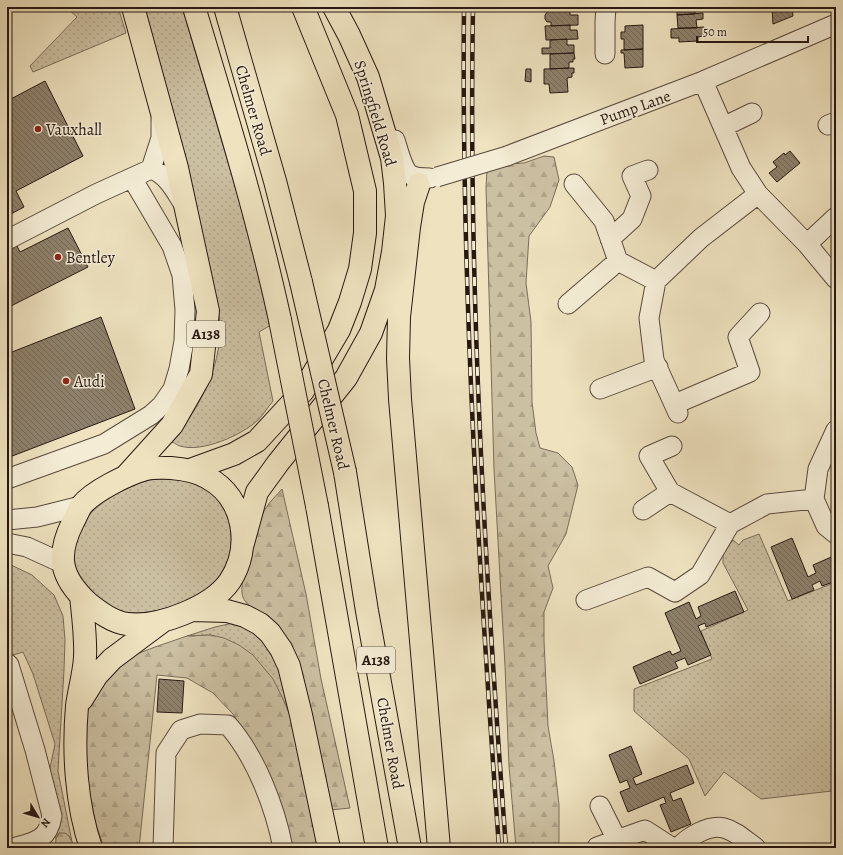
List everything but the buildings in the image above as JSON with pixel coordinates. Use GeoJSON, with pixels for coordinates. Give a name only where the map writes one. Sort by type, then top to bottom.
{"type":"FeatureCollection","features":[{"type":"Feature","properties":{"kind":"main road","name":"A138"},"geometry":{"type":"LineString","coordinates":[[125,476],[172,425],[201,374],[208,311],[178,168],[133,7]]}},
{"type":"Feature","properties":{"kind":"main road","name":"Chelmer Road"},"geometry":{"type":"LineString","coordinates":[[194,7],[234,143],[271,280],[280,320],[317,506],[377,848]]}},
{"type":"Feature","properties":{"kind":"main road","name":"Chelmer Road"},"geometry":{"type":"LineString","coordinates":[[225,7],[302,282],[345,472],[367,611],[410,848]]}},
{"type":"Feature","properties":{"kind":"main road","name":"Springfield Road"},"geometry":{"type":"LineString","coordinates":[[190,470],[234,454],[257,441],[302,391],[338,330],[350,302],[360,269],[365,233],[365,191],[347,115],[303,7]]}},
{"type":"Feature","properties":{"kind":"main road","name":"Springfield Road"},"geometry":{"type":"LineString","coordinates":[[243,542],[257,492],[278,463],[346,378],[371,333],[386,290],[393,252],[397,216],[392,158],[368,77],[349,35],[334,7]]}},
{"type":"Feature","properties":{"kind":"main road"},"geometry":{"type":"LineString","coordinates":[[429,180],[413,202],[399,317],[398,358],[400,399],[439,848]]}},
{"type":"Feature","properties":{"kind":"main road"},"geometry":{"type":"LineString","coordinates":[[393,252],[399,317]]}},
{"type":"Feature","properties":{"kind":"main road"},"geometry":{"type":"LineString","coordinates":[[171,468],[190,470],[209,478],[224,491],[234,504],[241,521],[243,542],[239,561],[229,581],[212,598],[192,610],[166,619],[144,624],[126,624],[111,619],[96,610],[69,582],[62,563],[66,537],[81,506],[97,492],[125,476],[147,469],[171,468]]}},
{"type":"Feature","properties":{"kind":"main road"},"geometry":{"type":"LineString","coordinates":[[81,596],[85,657],[77,706],[75,762],[86,832],[91,848]]}},
{"type":"Feature","properties":{"kind":"main road"},"geometry":{"type":"LineString","coordinates":[[192,610],[227,611],[245,616],[260,624],[270,633],[281,649],[290,666],[329,848]]}},
{"type":"Feature","properties":{"kind":"main road"},"geometry":{"type":"LineString","coordinates":[[77,706],[97,675],[112,659],[166,619]]}},
{"type":"Feature","properties":{"kind":"street"},"geometry":{"type":"LineString","coordinates":[[605,54],[606,7]]}},
{"type":"Feature","properties":{"kind":"street","name":"Pump Lane"},"geometry":{"type":"LineString","coordinates":[[368,77],[386,111],[401,158],[408,173],[416,177],[429,180],[507,156],[703,81],[836,24]]}},
{"type":"Feature","properties":{"kind":"street"},"geometry":{"type":"LineString","coordinates":[[703,81],[741,168],[758,194],[807,244],[836,279]]}},
{"type":"Feature","properties":{"kind":"street"},"geometry":{"type":"LineString","coordinates":[[7,240],[96,194],[151,169],[161,138],[161,108]]}},
{"type":"Feature","properties":{"kind":"street"},"geometry":{"type":"LineString","coordinates":[[723,127],[752,113]]}},
{"type":"Feature","properties":{"kind":"street"},"geometry":{"type":"LineString","coordinates":[[151,169],[164,177],[186,209]]}},
{"type":"Feature","properties":{"kind":"street"},"geometry":{"type":"LineString","coordinates":[[610,239],[632,219],[641,196],[632,176],[648,170]]}},
{"type":"Feature","properties":{"kind":"street"},"geometry":{"type":"LineString","coordinates":[[7,479],[104,444],[152,415],[162,405],[173,389],[180,369],[184,341],[185,310],[182,275],[172,246],[132,178]]}},
{"type":"Feature","properties":{"kind":"street"},"geometry":{"type":"LineString","coordinates":[[397,216],[407,197],[429,180]]}},
{"type":"Feature","properties":{"kind":"street"},"geometry":{"type":"LineString","coordinates":[[574,184],[604,221],[618,261],[656,281]]}},
{"type":"Feature","properties":{"kind":"street"},"geometry":{"type":"LineString","coordinates":[[758,194],[701,238],[656,281],[649,318],[654,360],[676,408],[739,376],[750,372],[738,337],[760,313]]}},
{"type":"Feature","properties":{"kind":"street"},"geometry":{"type":"LineString","coordinates":[[807,244],[836,217]]}},
{"type":"Feature","properties":{"kind":"street"},"geometry":{"type":"LineString","coordinates":[[568,304],[618,261]]}},
{"type":"Feature","properties":{"kind":"street"},"geometry":{"type":"LineString","coordinates":[[600,389],[658,367]]}},
{"type":"Feature","properties":{"kind":"street"},"geometry":{"type":"LineString","coordinates":[[836,430],[818,469],[814,499],[826,526],[836,534]]}},
{"type":"Feature","properties":{"kind":"street"},"geometry":{"type":"LineString","coordinates":[[672,446],[649,456],[670,492],[730,524]]}},
{"type":"Feature","properties":{"kind":"street"},"geometry":{"type":"LineString","coordinates":[[644,510],[670,492]]}},
{"type":"Feature","properties":{"kind":"street"},"geometry":{"type":"LineString","coordinates":[[586,600],[648,577],[675,592],[700,575],[730,524],[767,504],[814,499]]}},
{"type":"Feature","properties":{"kind":"street"},"geometry":{"type":"LineString","coordinates":[[7,520],[37,517],[81,506]]}},
{"type":"Feature","properties":{"kind":"street"},"geometry":{"type":"LineString","coordinates":[[7,543],[27,547],[62,563]]}},
{"type":"Feature","properties":{"kind":"street"},"geometry":{"type":"LineString","coordinates":[[7,663],[9,665],[35,750],[52,816],[50,826],[41,838],[32,843],[13,848]]}},
{"type":"Feature","properties":{"kind":"street"},"geometry":{"type":"LineString","coordinates":[[163,848],[166,753],[181,730],[200,724],[228,725],[240,739],[264,785],[281,836],[283,848]]}},
{"type":"Feature","properties":{"kind":"street"},"geometry":{"type":"LineString","coordinates":[[600,806],[617,840]]}},
{"type":"Feature","properties":{"kind":"street"},"geometry":{"type":"LineString","coordinates":[[678,848],[684,841],[695,834],[707,829],[724,827],[756,848]]}},
{"type":"Feature","properties":{"kind":"street"},"geometry":{"type":"LineString","coordinates":[[597,847],[645,830],[673,848]]}},
{"type":"Feature","properties":{"kind":"green space"},"geometry":{"type":"Polygon","coordinates":[[[66,7],[118,7],[126,33],[33,72],[30,66],[77,17],[66,7]]]}},
{"type":"Feature","properties":{"kind":"green space"},"geometry":{"type":"Polygon","coordinates":[[[142,7],[182,7],[240,203],[271,325],[259,332],[273,401],[262,416],[251,426],[232,437],[210,445],[199,447],[189,448],[179,446],[172,442],[190,418],[204,392],[215,365],[220,335],[218,310],[210,268],[142,7]]]}},
{"type":"Feature","properties":{"kind":"green space"},"geometry":{"type":"Polygon","coordinates":[[[544,156],[554,157],[559,180],[550,207],[529,236],[526,283],[531,322],[532,402],[536,433],[540,448],[558,453],[572,467],[578,485],[566,534],[548,566],[553,588],[544,612],[548,726],[559,805],[559,848],[516,848],[509,766],[494,469],[486,188],[487,170],[508,164],[524,163],[544,156]]]}},
{"type":"Feature","properties":{"kind":"green space"},"geometry":{"type":"Polygon","coordinates":[[[170,479],[187,482],[202,487],[221,504],[227,515],[231,539],[230,552],[226,564],[220,575],[211,585],[200,593],[173,606],[143,613],[129,613],[113,610],[90,593],[78,575],[74,553],[78,531],[91,513],[118,493],[149,480],[170,479]]]}},
{"type":"Feature","properties":{"kind":"green space"},"geometry":{"type":"Polygon","coordinates":[[[282,489],[306,594],[321,679],[350,808],[330,810],[310,717],[252,608],[246,602],[242,593],[246,563],[253,537],[268,505],[282,489]]]}},
{"type":"Feature","properties":{"kind":"green space"},"geometry":{"type":"Polygon","coordinates":[[[759,534],[788,601],[836,582],[836,800],[832,791],[761,799],[724,772],[705,796],[689,759],[634,711],[634,689],[712,659],[701,631],[748,610],[723,563],[723,553],[733,540],[739,545],[743,540],[759,534]]]}},
{"type":"Feature","properties":{"kind":"green space"},"geometry":{"type":"Polygon","coordinates":[[[7,563],[32,575],[54,595],[63,616],[65,640],[58,771],[72,842],[69,836],[59,833],[56,839],[49,773],[55,744],[33,674],[23,652],[13,655],[7,652],[7,563]]]}},
{"type":"Feature","properties":{"kind":"green space"},"geometry":{"type":"Polygon","coordinates":[[[238,622],[252,630],[274,654],[296,729],[282,697],[211,635],[187,636],[215,627],[238,622]]]}},
{"type":"Feature","properties":{"kind":"green space"},"geometry":{"type":"Polygon","coordinates":[[[211,635],[224,638],[239,645],[253,655],[273,679],[296,729],[320,848],[292,848],[255,749],[233,714],[213,693],[187,678],[157,675],[139,848],[104,848],[96,824],[87,782],[85,718],[95,692],[129,657],[187,636],[211,635]]]}},
{"type":"Feature","properties":{"kind":"green space"},"geometry":{"type":"Polygon","coordinates":[[[59,833],[65,833],[69,836],[75,848],[55,848],[56,839],[59,833]]]}},
{"type":"Feature","properties":{"kind":"railway"},"geometry":{"type":"LineString","coordinates":[[464,7],[465,218],[468,323],[478,533],[499,848]]}},
{"type":"Feature","properties":{"kind":"railway"},"geometry":{"type":"LineString","coordinates":[[473,7],[473,217],[480,428],[491,638],[506,848]]}},
{"type":"Feature","properties":{"kind":"place","name":"Vauxhall"},"geometry":{"type":"Point","coordinates":[38,129]}},
{"type":"Feature","properties":{"kind":"place","name":"Bentley"},"geometry":{"type":"Point","coordinates":[58,257]}},
{"type":"Feature","properties":{"kind":"place","name":"Audi"},"geometry":{"type":"Point","coordinates":[66,381]}}]}
